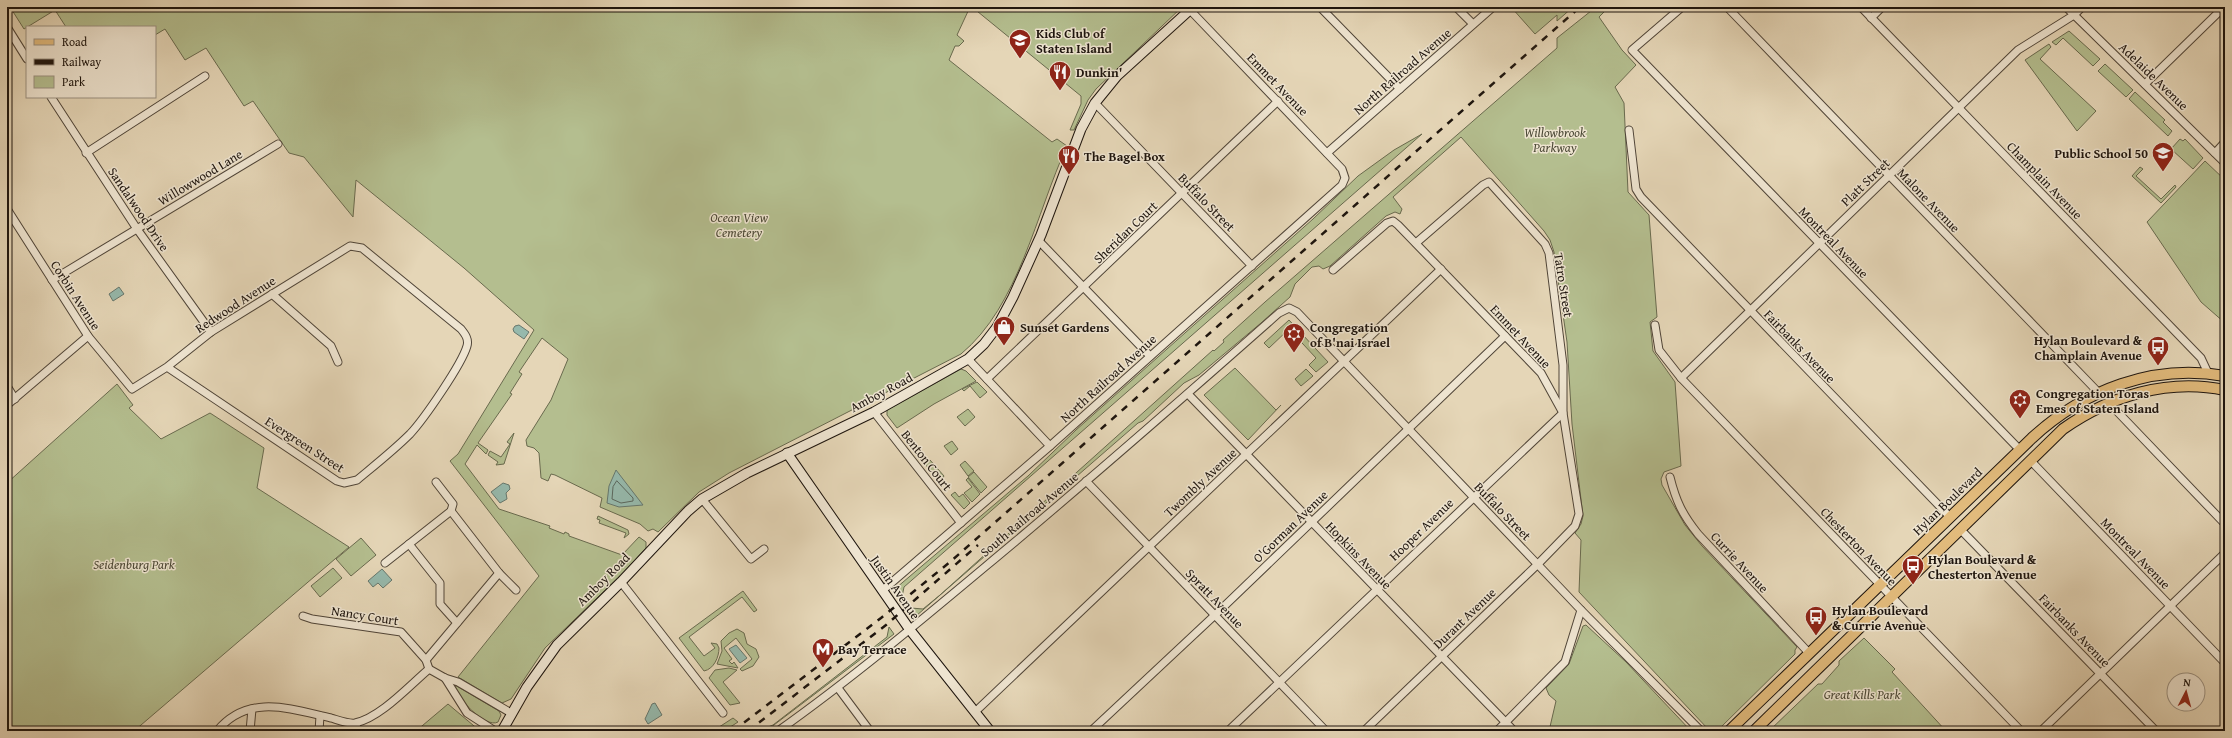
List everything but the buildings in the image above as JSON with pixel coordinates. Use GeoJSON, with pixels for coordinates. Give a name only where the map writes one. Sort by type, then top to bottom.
{"type":"FeatureCollection","features":[{"type":"Feature","properties":{"kind":"main road","name":"Amboy Road"},"geometry":{"type":"LineString","coordinates":[[502,731],[510,713],[542,664],[557,645],[621,582],[670,529],[702,498],[724,484],[874,412],[968,359],[998,327],[1039,241],[1080,129],[1095,103],[1117,76],[1191,8]]}},
{"type":"Feature","properties":{"kind":"main road","name":"Hylan Boulevard"},"geometry":{"type":"LineString","coordinates":[[1729,731],[1880,584],[2054,419],[2098,392],[2149,376],[2179,373],[2208,373],[2225,376]]}},
{"type":"Feature","properties":{"kind":"main road"},"geometry":{"type":"LineString","coordinates":[[1754,731],[2063,429],[2088,413],[2109,403],[2144,391],[2173,387],[2204,387],[2225,390]]}},
{"type":"Feature","properties":{"kind":"main road","name":"Justin Avenue"},"geometry":{"type":"LineString","coordinates":[[787,453],[910,630],[990,731]]}},
{"type":"Feature","properties":{"kind":"street"},"geometry":{"type":"LineString","coordinates":[[1320,7],[1400,89]]}},
{"type":"Feature","properties":{"kind":"street"},"geometry":{"type":"LineString","coordinates":[[1456,7],[1473,24]]}},
{"type":"Feature","properties":{"kind":"street","name":"North Railroad Avenue"},"geometry":{"type":"LineString","coordinates":[[1327,153],[1493,7]]}},
{"type":"Feature","properties":{"kind":"street","name":"Montreal Avenue"},"geometry":{"type":"LineString","coordinates":[[1682,7],[1632,50],[2020,450]]}},
{"type":"Feature","properties":{"kind":"street","name":"Malone Avenue"},"geometry":{"type":"LineString","coordinates":[[1727,7],[2098,392]]}},
{"type":"Feature","properties":{"kind":"street","name":"Champlain Avenue"},"geometry":{"type":"LineString","coordinates":[[1860,7],[2202,358],[2208,373]]}},
{"type":"Feature","properties":{"kind":"street"},"geometry":{"type":"LineString","coordinates":[[1871,18],[1882,7]]}},
{"type":"Feature","properties":{"kind":"street","name":"Adelaide Avenue"},"geometry":{"type":"LineString","coordinates":[[2066,7],[2225,163]]}},
{"type":"Feature","properties":{"kind":"street","name":"Platt Street"},"geometry":{"type":"LineString","coordinates":[[1681,378],[2018,50],[2074,15],[2082,7]]}},
{"type":"Feature","properties":{"kind":"street"},"geometry":{"type":"LineString","coordinates":[[2145,84],[2224,7]]}},
{"type":"Feature","properties":{"kind":"street","name":"Emmet Avenue"},"geometry":{"type":"LineString","coordinates":[[1191,8],[1342,169],[1345,178]]}},
{"type":"Feature","properties":{"kind":"street"},"geometry":{"type":"LineString","coordinates":[[7,27],[26,57]]}},
{"type":"Feature","properties":{"kind":"street"},"geometry":{"type":"LineString","coordinates":[[86,153],[205,76]]}},
{"type":"Feature","properties":{"kind":"street","name":"Sandalwood Drive"},"geometry":{"type":"LineString","coordinates":[[52,98],[86,153],[137,229],[210,332]]}},
{"type":"Feature","properties":{"kind":"street","name":"Sheridan Court"},"geometry":{"type":"LineString","coordinates":[[987,379],[1278,101]]}},
{"type":"Feature","properties":{"kind":"street","name":"Buffalo Street"},"geometry":{"type":"LineString","coordinates":[[1095,103],[1252,266]]}},
{"type":"Feature","properties":{"kind":"street","name":"Fairbanks Avenue"},"geometry":{"type":"LineString","coordinates":[[1629,130],[1636,189],[1641,197],[1950,517]]}},
{"type":"Feature","properties":{"kind":"street"},"geometry":{"type":"LineString","coordinates":[[2215,153],[2225,142]]}},
{"type":"Feature","properties":{"kind":"street","name":"Willowwood Lane"},"geometry":{"type":"LineString","coordinates":[[52,280],[278,144]]}},
{"type":"Feature","properties":{"kind":"street","name":"North Railroad Avenue"},"geometry":{"type":"LineString","coordinates":[[883,590],[1050,446],[1252,266],[1342,185],[1345,178]]}},
{"type":"Feature","properties":{"kind":"street","name":"Tatro Street"},"geometry":{"type":"LineString","coordinates":[[1416,243],[1483,185],[1489,182],[1545,244],[1548,253],[1563,365],[1563,413]]}},
{"type":"Feature","properties":{"kind":"street","name":"Corbin Avenue"},"geometry":{"type":"LineString","coordinates":[[7,209],[88,336],[132,389]]}},
{"type":"Feature","properties":{"kind":"street","name":"Emmet Avenue"},"geometry":{"type":"LineString","coordinates":[[1333,270],[1387,223],[1393,221],[1416,243],[1542,373],[1563,413],[1579,508],[1578,521]]}},
{"type":"Feature","properties":{"kind":"street"},"geometry":{"type":"LineString","coordinates":[[1039,241],[1150,356]]}},
{"type":"Feature","properties":{"kind":"street","name":"Redwood Avenue"},"geometry":{"type":"LineString","coordinates":[[132,389],[167,367],[210,332],[345,247],[355,245]]}},
{"type":"Feature","properties":{"kind":"street","name":"Evergreen Street"},"geometry":{"type":"LineString","coordinates":[[167,367],[337,481],[344,483],[357,480],[411,433],[426,416],[461,357],[467,345],[468,339],[461,330],[362,248],[355,245]]}},
{"type":"Feature","properties":{"kind":"street","name":"Twombly Avenue"},"geometry":{"type":"LineString","coordinates":[[975,712],[1440,269]]}},
{"type":"Feature","properties":{"kind":"street"},"geometry":{"type":"LineString","coordinates":[[272,294],[331,346],[338,362]]}},
{"type":"Feature","properties":{"kind":"street","name":"Buffalo Street"},"geometry":{"type":"LineString","coordinates":[[1289,308],[1297,312],[1581,610],[1701,731]]}},
{"type":"Feature","properties":{"kind":"street","name":"South Railroad Avenue"},"geometry":{"type":"LineString","coordinates":[[778,731],[838,688],[910,630],[1188,394],[1279,313],[1289,308]]}},
{"type":"Feature","properties":{"kind":"street"},"geometry":{"type":"LineString","coordinates":[[1655,325],[1659,350],[1681,378]]}},
{"type":"Feature","properties":{"kind":"street"},"geometry":{"type":"LineString","coordinates":[[7,405],[88,336]]}},
{"type":"Feature","properties":{"kind":"street","name":"O'Gorman Avenue"},"geometry":{"type":"LineString","coordinates":[[1090,731],[1215,616],[1505,336]]}},
{"type":"Feature","properties":{"kind":"street"},"geometry":{"type":"LineString","coordinates":[[968,359],[1050,446]]}},
{"type":"Feature","properties":{"kind":"street","name":"Chesterton Avenue"},"geometry":{"type":"LineString","coordinates":[[1681,378],[2020,731]]}},
{"type":"Feature","properties":{"kind":"street"},"geometry":{"type":"LineString","coordinates":[[7,386],[15,399]]}},
{"type":"Feature","properties":{"kind":"street","name":"Hopkins Avenue"},"geometry":{"type":"LineString","coordinates":[[1188,394],[1514,731]]}},
{"type":"Feature","properties":{"kind":"street"},"geometry":{"type":"LineString","coordinates":[[2109,403],[2225,524]]}},
{"type":"Feature","properties":{"kind":"street","name":"Benton Court"},"geometry":{"type":"LineString","coordinates":[[874,412],[961,523]]}},
{"type":"Feature","properties":{"kind":"street","name":"Hooper Avenue"},"geometry":{"type":"LineString","coordinates":[[1228,731],[1473,496],[1563,413]]}},
{"type":"Feature","properties":{"kind":"street","name":"Montreal Avenue"},"geometry":{"type":"LineString","coordinates":[[2030,460],[2225,662]]}},
{"type":"Feature","properties":{"kind":"street","name":"Currie Avenue"},"geometry":{"type":"LineString","coordinates":[[1670,477],[1675,496],[1683,515],[1693,528],[1809,653]]}},
{"type":"Feature","properties":{"kind":"street","name":"Spratt Avenue"},"geometry":{"type":"LineString","coordinates":[[1086,481],[1326,731]]}},
{"type":"Feature","properties":{"kind":"street"},"geometry":{"type":"LineString","coordinates":[[385,563],[451,511],[452,504],[436,482]]}},
{"type":"Feature","properties":{"kind":"street"},"geometry":{"type":"LineString","coordinates":[[702,498],[751,559],[764,549]]}},
{"type":"Feature","properties":{"kind":"street"},"geometry":{"type":"LineString","coordinates":[[451,511],[499,573],[516,590]]}},
{"type":"Feature","properties":{"kind":"street","name":"Durant Avenue"},"geometry":{"type":"LineString","coordinates":[[1364,731],[1538,564],[1578,521]]}},
{"type":"Feature","properties":{"kind":"street","name":"Fairbanks Avenue"},"geometry":{"type":"LineString","coordinates":[[1960,529],[2156,731]]}},
{"type":"Feature","properties":{"kind":"street"},"geometry":{"type":"LineString","coordinates":[[409,544],[440,583],[440,604],[457,623]]}},
{"type":"Feature","properties":{"kind":"street"},"geometry":{"type":"LineString","coordinates":[[2041,731],[2171,607],[2225,553]]}},
{"type":"Feature","properties":{"kind":"street"},"geometry":{"type":"LineString","coordinates":[[426,660],[499,573]]}},
{"type":"Feature","properties":{"kind":"street"},"geometry":{"type":"LineString","coordinates":[[621,582],[723,714]]}},
{"type":"Feature","properties":{"kind":"street"},"geometry":{"type":"LineString","coordinates":[[1497,731],[1565,662],[1581,610]]}},
{"type":"Feature","properties":{"kind":"street","name":"Nancy Court"},"geometry":{"type":"LineString","coordinates":[[303,616],[312,619],[402,632],[426,660],[429,669]]}},
{"type":"Feature","properties":{"kind":"street"},"geometry":{"type":"LineString","coordinates":[[354,724],[379,712],[429,669],[445,678],[458,682],[510,713]]}},
{"type":"Feature","properties":{"kind":"street"},"geometry":{"type":"LineString","coordinates":[[445,678],[464,710],[495,731]]}},
{"type":"Feature","properties":{"kind":"street"},"geometry":{"type":"LineString","coordinates":[[838,688],[870,731]]}},
{"type":"Feature","properties":{"kind":"street"},"geometry":{"type":"LineString","coordinates":[[217,731],[229,719],[252,709],[276,705],[354,724],[360,731]]}},
{"type":"Feature","properties":{"kind":"street"},"geometry":{"type":"LineString","coordinates":[[250,731],[252,709]]}},
{"type":"Feature","properties":{"kind":"street"},"geometry":{"type":"LineString","coordinates":[[319,731],[320,716]]}},
{"type":"Feature","properties":{"kind":"green space","name":"Ocean View Cemetery"},"geometry":{"type":"Polygon","coordinates":[[[10,7],[970,7],[957,35],[964,41],[959,46],[955,46],[949,60],[1052,142],[1057,139],[1067,146],[1012,285],[998,311],[981,334],[961,354],[729,473],[699,492],[658,532],[653,529],[648,531],[640,524],[600,507],[602,498],[555,475],[551,474],[548,481],[541,478],[539,453],[534,448],[527,446],[526,440],[551,400],[568,359],[542,338],[519,372],[522,374],[510,393],[512,394],[478,443],[488,450],[486,454],[477,445],[465,464],[499,509],[550,526],[549,528],[564,534],[565,532],[569,534],[569,536],[622,555],[639,537],[646,542],[646,548],[625,571],[545,648],[511,699],[502,703],[458,677],[539,576],[450,461],[458,454],[534,330],[464,268],[356,180],[353,217],[304,157],[289,153],[253,101],[244,106],[206,48],[185,60],[165,29],[156,34],[156,26],[65,26],[55,10],[29,26],[26,26],[24,29],[10,7]]]}},
{"type":"Feature","properties":{"kind":"green space"},"geometry":{"type":"Polygon","coordinates":[[[972,7],[1182,7],[1096,89],[1088,100],[1074,130],[1070,130],[1081,104],[1081,96],[972,7]]]}},
{"type":"Feature","properties":{"kind":"green space"},"geometry":{"type":"Polygon","coordinates":[[[1511,7],[1573,7],[1557,21],[1557,15],[1535,34],[1511,7]]]}},
{"type":"Feature","properties":{"kind":"green space","name":"Willowbrook Parkway"},"geometry":{"type":"Polygon","coordinates":[[[1596,7],[1609,7],[1599,17],[1622,50],[1636,65],[1615,87],[1624,103],[1628,192],[1649,215],[1657,317],[1650,322],[1653,351],[1675,382],[1681,466],[1664,472],[1661,479],[1662,485],[1685,525],[1702,546],[1797,647],[1795,654],[1717,731],[1708,729],[1579,592],[1581,540],[1575,533],[1581,524],[1583,516],[1572,424],[1567,342],[1554,252],[1550,240],[1544,231],[1461,137],[1393,197],[1402,209],[1400,214],[1395,212],[1386,216],[1330,266],[1323,269],[1319,266],[1312,267],[1295,284],[1290,297],[1261,323],[1199,375],[1184,383],[1143,421],[1138,423],[916,616],[911,608],[923,609],[940,595],[1213,350],[1214,351],[1224,342],[1223,340],[1265,302],[1557,48],[1557,38],[1596,7]]]}},
{"type":"Feature","properties":{"kind":"green space"},"geometry":{"type":"Polygon","coordinates":[[[2069,31],[2100,59],[2093,66],[2063,38],[2056,45],[2052,42],[2069,31]]]}},
{"type":"Feature","properties":{"kind":"green space"},"geometry":{"type":"Polygon","coordinates":[[[2049,44],[2051,47],[2040,59],[2096,111],[2077,131],[2025,60],[2049,44]]]}},
{"type":"Feature","properties":{"kind":"green space"},"geometry":{"type":"Polygon","coordinates":[[[2105,64],[2133,90],[2126,97],[2098,71],[2105,64]]]}},
{"type":"Feature","properties":{"kind":"green space"},"geometry":{"type":"Polygon","coordinates":[[[2135,92],[2165,120],[2163,122],[2172,131],[2168,136],[2129,99],[2135,92]]]}},
{"type":"Feature","properties":{"kind":"green space"},"geometry":{"type":"Polygon","coordinates":[[[1422,134],[904,587],[902,597],[896,588],[1028,476],[1076,430],[1313,219],[1358,176],[1394,150],[1422,134]]]}},
{"type":"Feature","properties":{"kind":"green space"},"geometry":{"type":"Polygon","coordinates":[[[2180,139],[2183,141],[2185,139],[2203,158],[2193,169],[2171,149],[2180,139]]]}},
{"type":"Feature","properties":{"kind":"green space"},"geometry":{"type":"Polygon","coordinates":[[[2205,161],[2225,180],[2225,323],[2201,302],[2147,222],[2205,161]]]}},
{"type":"Feature","properties":{"kind":"green space"},"geometry":{"type":"Polygon","coordinates":[[[2140,167],[2143,169],[2136,176],[2161,199],[2175,185],[2176,187],[2161,203],[2132,176],[2140,167]]]}},
{"type":"Feature","properties":{"kind":"green space"},"geometry":{"type":"Polygon","coordinates":[[[1289,320],[1328,362],[1316,372],[1309,365],[1316,358],[1289,329],[1269,348],[1264,343],[1289,320]]]}},
{"type":"Feature","properties":{"kind":"green space"},"geometry":{"type":"Polygon","coordinates":[[[1235,368],[1276,410],[1281,405],[1248,440],[1204,395],[1235,368]]]}},
{"type":"Feature","properties":{"kind":"green space"},"geometry":{"type":"Polygon","coordinates":[[[961,369],[966,371],[976,381],[934,404],[897,428],[887,415],[887,410],[961,369]]]}},
{"type":"Feature","properties":{"kind":"green space"},"geometry":{"type":"Polygon","coordinates":[[[1306,369],[1313,376],[1301,386],[1295,379],[1306,369]]]}},
{"type":"Feature","properties":{"kind":"green space"},"geometry":{"type":"Polygon","coordinates":[[[977,382],[987,392],[980,398],[970,386],[964,391],[962,389],[977,382]]]}},
{"type":"Feature","properties":{"kind":"green space","name":"Seidenburg Park"},"geometry":{"type":"Polygon","coordinates":[[[117,384],[133,405],[129,408],[161,439],[210,413],[264,448],[257,488],[349,547],[134,731],[7,731],[7,483],[117,384]]]}},
{"type":"Feature","properties":{"kind":"green space"},"geometry":{"type":"Polygon","coordinates":[[[968,409],[975,417],[965,426],[957,417],[968,409]]]}},
{"type":"Feature","properties":{"kind":"green space"},"geometry":{"type":"Polygon","coordinates":[[[514,433],[504,464],[496,465],[498,462],[488,455],[490,451],[501,457],[510,444],[507,442],[514,433]]]}},
{"type":"Feature","properties":{"kind":"green space"},"geometry":{"type":"Polygon","coordinates":[[[952,441],[958,449],[951,455],[944,446],[952,441]]]}},
{"type":"Feature","properties":{"kind":"green space"},"geometry":{"type":"Polygon","coordinates":[[[930,460],[944,476],[940,482],[925,464],[930,460]]]}},
{"type":"Feature","properties":{"kind":"green space"},"geometry":{"type":"Polygon","coordinates":[[[965,461],[974,471],[968,476],[960,465],[965,461]]]}},
{"type":"Feature","properties":{"kind":"green space"},"geometry":{"type":"Polygon","coordinates":[[[974,472],[987,487],[981,493],[968,477],[974,472]]]}},
{"type":"Feature","properties":{"kind":"green space"},"geometry":{"type":"Polygon","coordinates":[[[968,478],[980,494],[972,502],[964,493],[972,487],[966,480],[968,478]]]}},
{"type":"Feature","properties":{"kind":"green space"},"geometry":{"type":"Polygon","coordinates":[[[955,492],[959,497],[963,494],[970,503],[964,509],[951,495],[955,492]]]}},
{"type":"Feature","properties":{"kind":"green space"},"geometry":{"type":"Polygon","coordinates":[[[598,516],[628,530],[629,534],[624,538],[626,533],[599,523],[600,520],[597,519],[598,516]]]}},
{"type":"Feature","properties":{"kind":"green space"},"geometry":{"type":"Polygon","coordinates":[[[361,538],[376,555],[351,576],[336,559],[361,538]]]}},
{"type":"Feature","properties":{"kind":"green space"},"geometry":{"type":"Polygon","coordinates":[[[333,568],[342,578],[320,597],[311,586],[333,568]]]}},
{"type":"Feature","properties":{"kind":"green space"},"geometry":{"type":"Polygon","coordinates":[[[743,591],[757,610],[754,612],[742,597],[689,637],[704,656],[715,648],[711,643],[717,644],[719,648],[715,662],[711,668],[704,671],[679,638],[743,591]]]}},
{"type":"Feature","properties":{"kind":"green space"},"geometry":{"type":"Polygon","coordinates":[[[1586,625],[1626,662],[1691,731],[1549,731],[1556,701],[1549,695],[1546,688],[1569,664],[1583,626],[1586,625]]]}},
{"type":"Feature","properties":{"kind":"green space"},"geometry":{"type":"Polygon","coordinates":[[[889,627],[894,634],[766,731],[758,731],[773,725],[887,637],[889,627]]]}},
{"type":"Feature","properties":{"kind":"green space"},"geometry":{"type":"Polygon","coordinates":[[[737,629],[744,633],[747,644],[756,649],[759,657],[753,666],[742,671],[740,669],[752,659],[736,638],[724,648],[732,659],[729,661],[732,664],[734,662],[738,668],[717,664],[722,651],[721,641],[729,633],[737,629]]]}},
{"type":"Feature","properties":{"kind":"green space","name":"Great Kills Park"},"geometry":{"type":"Polygon","coordinates":[[[1864,638],[1895,669],[1892,672],[1946,731],[1769,731],[1818,684],[1822,684],[1839,665],[1839,661],[1864,638]]]}},
{"type":"Feature","properties":{"kind":"green space"},"geometry":{"type":"Polygon","coordinates":[[[729,668],[737,670],[723,682],[740,703],[730,705],[709,678],[715,670],[729,668]]]}},
{"type":"Feature","properties":{"kind":"green space"},"geometry":{"type":"Polygon","coordinates":[[[455,685],[499,711],[501,715],[498,722],[493,723],[486,721],[472,710],[460,696],[455,685]]]}},
{"type":"Feature","properties":{"kind":"green space"},"geometry":{"type":"Polygon","coordinates":[[[448,704],[480,731],[416,731],[448,704]]]}},
{"type":"Feature","properties":{"kind":"green space"},"geometry":{"type":"Polygon","coordinates":[[[733,718],[738,722],[724,731],[713,731],[733,718]]]}},
{"type":"Feature","properties":{"kind":"water"},"geometry":{"type":"Polygon","coordinates":[[[119,287],[124,294],[113,301],[109,294],[119,287]]]}},
{"type":"Feature","properties":{"kind":"water"},"geometry":{"type":"Polygon","coordinates":[[[519,325],[529,332],[524,339],[514,332],[513,329],[515,326],[519,325]]]}},
{"type":"Feature","properties":{"kind":"water"},"geometry":{"type":"Polygon","coordinates":[[[616,470],[643,505],[619,507],[607,503],[609,486],[616,470]]]}},
{"type":"Feature","properties":{"kind":"water"},"geometry":{"type":"Polygon","coordinates":[[[503,483],[509,485],[510,489],[506,493],[507,499],[500,503],[491,492],[503,483]]]}},
{"type":"Feature","properties":{"kind":"water"},"geometry":{"type":"Polygon","coordinates":[[[382,569],[392,580],[383,588],[378,583],[373,587],[368,581],[382,569]]]}},
{"type":"Feature","properties":{"kind":"water"},"geometry":{"type":"Polygon","coordinates":[[[736,645],[747,658],[740,663],[729,649],[736,645]]]}},
{"type":"Feature","properties":{"kind":"water"},"geometry":{"type":"Polygon","coordinates":[[[655,703],[662,715],[648,724],[645,719],[652,704],[655,703]]]}},
{"type":"Feature","properties":{"kind":"railway"},"geometry":{"type":"LineString","coordinates":[[733,731],[881,618],[950,562],[1580,7]]}},
{"type":"Feature","properties":{"kind":"railway"},"geometry":{"type":"LineString","coordinates":[[748,731],[886,625],[978,545]]}},
{"type":"Feature","properties":{"kind":"place","name":"Kids Club of Staten Island"},"geometry":{"type":"Point","coordinates":[1020,60]}},
{"type":"Feature","properties":{"kind":"place","name":"Dunkin'"},"geometry":{"type":"Point","coordinates":[1060,92]}},
{"type":"Feature","properties":{"kind":"place","name":"Public School 50"},"geometry":{"type":"Point","coordinates":[2163,172]}},
{"type":"Feature","properties":{"kind":"place","name":"The Bagel Box"},"geometry":{"type":"Point","coordinates":[1069,176]}},
{"type":"Feature","properties":{"kind":"place","name":"Sunset Gardens"},"geometry":{"type":"Point","coordinates":[1004,346]}},
{"type":"Feature","properties":{"kind":"place","name":"Congregation of B'nai Israel"},"geometry":{"type":"Point","coordinates":[1294,354]}},
{"type":"Feature","properties":{"kind":"place","name":"Hylan Boulevard & Champlain Avenue"},"geometry":{"type":"Point","coordinates":[2158,366]}},
{"type":"Feature","properties":{"kind":"place","name":"Congregation Toras Emes of Staten Island"},"geometry":{"type":"Point","coordinates":[2020,420]}},
{"type":"Feature","properties":{"kind":"place","name":"Hylan Boulevard & Chesterton Avenue"},"geometry":{"type":"Point","coordinates":[1913,586]}},
{"type":"Feature","properties":{"kind":"place","name":"Hylan Boulevard & Currie Avenue"},"geometry":{"type":"Point","coordinates":[1816,636]}},
{"type":"Feature","properties":{"kind":"place","name":"Bay Terrace"},"geometry":{"type":"Point","coordinates":[823,668]}}]}
